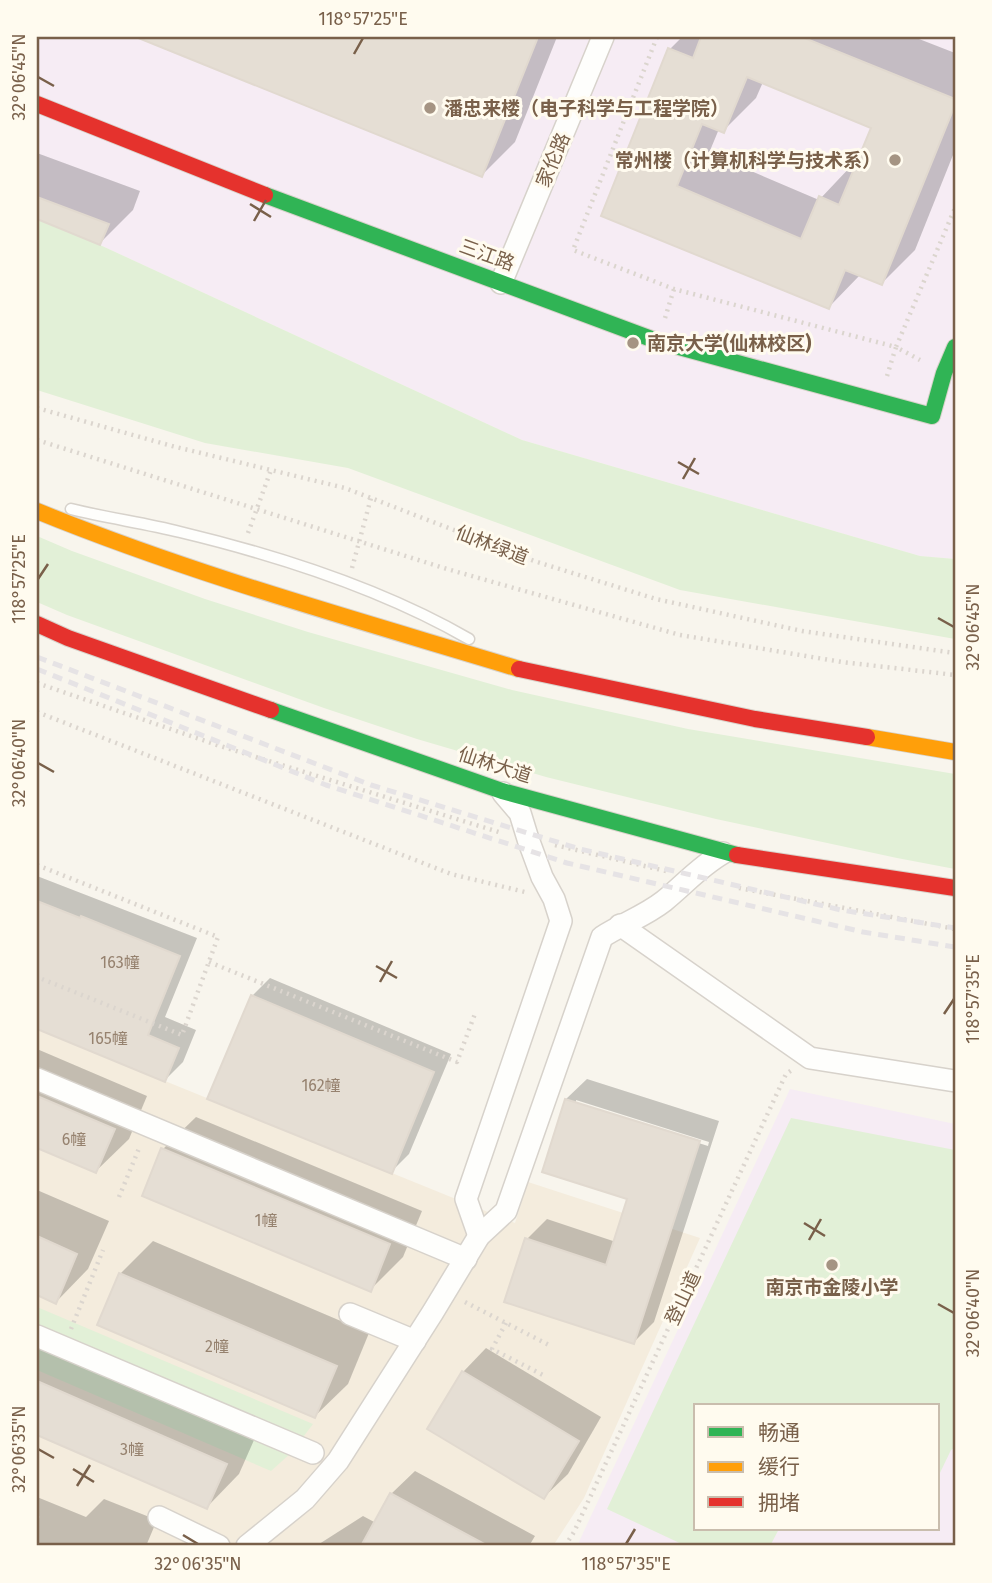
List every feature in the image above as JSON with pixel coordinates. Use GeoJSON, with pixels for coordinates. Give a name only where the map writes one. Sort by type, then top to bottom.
{"type":"FeatureCollection","features":[{"type":"Feature","properties":{"kind":"main road","name":"三江路"},"geometry":{"type":"LineString","coordinates":[[37,104],[212,175],[657,341],[932,416],[944,373]]}},
{"type":"Feature","properties":{"kind":"main road"},"geometry":{"type":"LineString","coordinates":[[944,373],[955,347]]}},
{"type":"Feature","properties":{"kind":"main road"},"geometry":{"type":"LineString","coordinates":[[39,504],[91,533],[273,595],[523,670],[755,719],[955,751]]}},
{"type":"Feature","properties":{"kind":"main road","name":"仙林大道"},"geometry":{"type":"LineString","coordinates":[[37,624],[82,643],[502,791],[723,853],[955,888]]}},
{"type":"Feature","properties":{"kind":"street","name":"家伦路"},"geometry":{"type":"LineString","coordinates":[[501,283],[603,37]]}},
{"type":"Feature","properties":{"kind":"street"},"geometry":{"type":"LineString","coordinates":[[479,1236],[466,1199],[561,921],[554,899],[542,877],[520,813],[502,791]]}},
{"type":"Feature","properties":{"kind":"street"},"geometry":{"type":"LineString","coordinates":[[247,1546],[305,1499],[338,1461],[479,1236],[506,1211],[602,937],[663,902],[704,864],[723,853]]}},
{"type":"Feature","properties":{"kind":"street"},"geometry":{"type":"LineString","coordinates":[[620,925],[810,1058],[955,1082]]}},
{"type":"Feature","properties":{"kind":"street"},"geometry":{"type":"LineString","coordinates":[[37,1079],[466,1259]]}},
{"type":"Feature","properties":{"kind":"street"},"geometry":{"type":"LineString","coordinates":[[350,1314],[415,1341]]}},
{"type":"Feature","properties":{"kind":"street"},"geometry":{"type":"LineString","coordinates":[[37,1336],[313,1453]]}},
{"type":"Feature","properties":{"kind":"street"},"geometry":{"type":"LineString","coordinates":[[159,1517],[219,1546]]}},
{"type":"Feature","properties":{"kind":"lane"},"geometry":{"type":"LineString","coordinates":[[58,505],[178,531],[271,556],[353,585],[448,627],[523,670]]}},
{"type":"Feature","properties":{"kind":"path"},"geometry":{"type":"LineString","coordinates":[[657,37],[573,250],[674,289],[895,347],[944,373]]}},
{"type":"Feature","properties":{"kind":"path"},"geometry":{"type":"LineString","coordinates":[[879,400],[895,347],[955,208]]}},
{"type":"Feature","properties":{"kind":"path","name":"仙林绿道"},"geometry":{"type":"LineString","coordinates":[[37,408],[159,443],[345,488],[534,561],[656,599],[802,631],[955,653]]}},
{"type":"Feature","properties":{"kind":"path"},"geometry":{"type":"LineString","coordinates":[[37,440],[447,569],[680,635],[842,662],[955,675]]}},
{"type":"Feature","properties":{"kind":"path"},"geometry":{"type":"LineString","coordinates":[[260,540],[247,536],[271,470]]}},
{"type":"Feature","properties":{"kind":"path"},"geometry":{"type":"LineString","coordinates":[[351,572],[371,498]]}},
{"type":"Feature","properties":{"kind":"path"},"geometry":{"type":"LineString","coordinates":[[37,712],[450,874],[554,899]]}},
{"type":"Feature","properties":{"kind":"path"},"geometry":{"type":"LineString","coordinates":[[37,865],[218,937],[182,1035],[37,977]]}},
{"type":"Feature","properties":{"kind":"path"},"geometry":{"type":"LineString","coordinates":[[209,962],[457,1062],[477,1011]]}},
{"type":"Feature","properties":{"kind":"path","name":"登山道"},"geometry":{"type":"LineString","coordinates":[[565,1546],[574,1532],[786,1074],[810,1058]]}},
{"type":"Feature","properties":{"kind":"path"},"geometry":{"type":"LineString","coordinates":[[119,1197],[148,1125]]}},
{"type":"Feature","properties":{"kind":"path"},"geometry":{"type":"LineString","coordinates":[[69,1333],[103,1250]]}},
{"type":"Feature","properties":{"kind":"path"},"geometry":{"type":"LineString","coordinates":[[446,1292],[549,1345]]}},
{"type":"Feature","properties":{"kind":"path"},"geometry":{"type":"LineString","coordinates":[[506,1323],[492,1349],[545,1376]]}},
{"type":"Feature","properties":{"kind":"shaded area","name":"南京大学(仙林校区)"},"geometry":{"type":"Polygon","coordinates":[[[37,37],[955,37],[955,559],[920,556],[522,440],[100,245],[37,219],[37,37]]]}},
{"type":"Feature","properties":{"kind":"shaded area"},"geometry":{"type":"Polygon","coordinates":[[[37,1029],[515,1223],[528,1182],[700,1238],[584,1498],[553,1546],[37,1546],[37,1029]]]}},
{"type":"Feature","properties":{"kind":"shaded area","name":"南京市金陵小学"},"geometry":{"type":"Polygon","coordinates":[[[790,1089],[955,1124],[955,1546],[577,1546],[790,1089]]]}},
{"type":"Feature","properties":{"kind":"green space"},"geometry":{"type":"Polygon","coordinates":[[[37,219],[100,245],[522,440],[920,556],[955,559],[955,639],[680,590],[348,468],[205,443],[37,390],[37,219]]]}},
{"type":"Feature","properties":{"kind":"green space"},"geometry":{"type":"Polygon","coordinates":[[[37,536],[205,599],[308,632],[512,690],[688,729],[955,774],[955,869],[716,819],[546,777],[324,708],[67,615],[37,602],[37,536]]]}},
{"type":"Feature","properties":{"kind":"green space","name":"南京市金陵小学"},"geometry":{"type":"Polygon","coordinates":[[[791,1118],[955,1150],[955,1448],[951,1450],[940,1473],[940,1404],[694,1404],[694,1530],[778,1530],[770,1546],[686,1546],[607,1509],[791,1118]]]}},
{"type":"Feature","properties":{"kind":"green space"},"geometry":{"type":"Polygon","coordinates":[[[37,1307],[313,1424],[291,1453],[271,1471],[37,1370],[37,1307]]]}},
{"type":"Feature","properties":{"kind":"building","name":"潘忠来楼（电子科学与工程学院）"},"geometry":{"type":"Polygon","coordinates":[[[136,37],[538,37],[482,177],[136,37]]]}},
{"type":"Feature","properties":{"kind":"building","name":"常州楼（计算机科学与技术系）"},"geometry":{"type":"Polygon","coordinates":[[[701,37],[802,37],[955,99],[955,105],[882,285],[845,270],[829,309],[601,216],[668,48],[693,58],[701,37]],[[747,77],[724,133],[702,124],[677,186],[801,239],[819,196],[839,205],[871,128],[747,77]]]}},
{"type":"Feature","properties":{"kind":"building"},"geometry":{"type":"Polygon","coordinates":[[[37,197],[109,224],[100,245],[37,219],[37,197]]]}},
{"type":"Feature","properties":{"kind":"building"},"geometry":{"type":"Polygon","coordinates":[[[37,901],[180,956],[148,1035],[179,1048],[165,1082],[37,1029],[37,901]]]}},
{"type":"Feature","properties":{"kind":"building"},"geometry":{"type":"Polygon","coordinates":[[[251,995],[434,1072],[392,1174],[207,1099],[251,995]]]}},
{"type":"Feature","properties":{"kind":"building"},"geometry":{"type":"Polygon","coordinates":[[[37,1096],[115,1129],[96,1173],[37,1148],[37,1096]]]}},
{"type":"Feature","properties":{"kind":"building"},"geometry":{"type":"Polygon","coordinates":[[[565,1099],[700,1141],[634,1344],[504,1302],[525,1238],[606,1265],[627,1199],[542,1172],[565,1099]]]}},
{"type":"Feature","properties":{"kind":"building"},"geometry":{"type":"Polygon","coordinates":[[[161,1148],[390,1244],[371,1292],[142,1196],[161,1148]]]}},
{"type":"Feature","properties":{"kind":"building"},"geometry":{"type":"Polygon","coordinates":[[[37,1236],[77,1254],[56,1304],[37,1295],[37,1236]]]}},
{"type":"Feature","properties":{"kind":"building"},"geometry":{"type":"Polygon","coordinates":[[[119,1273],[337,1366],[315,1418],[97,1325],[119,1273]]]}},
{"type":"Feature","properties":{"kind":"building"},"geometry":{"type":"Polygon","coordinates":[[[462,1371],[579,1441],[544,1499],[427,1429],[462,1371]]]}},
{"type":"Feature","properties":{"kind":"building"},"geometry":{"type":"Polygon","coordinates":[[[37,1381],[227,1464],[207,1509],[37,1435],[37,1381]]]}},
{"type":"Feature","properties":{"kind":"building"},"geometry":{"type":"Polygon","coordinates":[[[390,1493],[488,1546],[361,1546],[390,1493]]]}},
{"type":"Feature","properties":{"kind":"railway"},"geometry":{"type":"LineString","coordinates":[[37,657],[371,785],[580,849],[841,910],[955,928]]}},
{"type":"Feature","properties":{"kind":"railway"},"geometry":{"type":"LineString","coordinates":[[37,669],[326,785],[567,863],[863,932],[955,947]]}},
{"type":"Feature","properties":{"kind":"traffic: fast"},"geometry":{"type":"LineString","coordinates":[[265,195],[657,341],[932,416],[944,373],[955,347]]}},
{"type":"Feature","properties":{"kind":"traffic: fast"},"geometry":{"type":"LineString","coordinates":[[271,710],[502,791],[737,855]]}},
{"type":"Feature","properties":{"kind":"traffic: slow"},"geometry":{"type":"LineString","coordinates":[[37,511],[216,576],[519,669]]}},
{"type":"Feature","properties":{"kind":"traffic: slow"},"geometry":{"type":"LineString","coordinates":[[867,737],[955,752]]}},
{"type":"Feature","properties":{"kind":"traffic: jam"},"geometry":{"type":"LineString","coordinates":[[37,104],[265,195]]}},
{"type":"Feature","properties":{"kind":"traffic: jam"},"geometry":{"type":"LineString","coordinates":[[37,624],[68,638],[271,710]]}},
{"type":"Feature","properties":{"kind":"traffic: jam"},"geometry":{"type":"LineString","coordinates":[[519,669],[755,719],[867,737]]}},
{"type":"Feature","properties":{"kind":"traffic: jam"},"geometry":{"type":"LineString","coordinates":[[737,855],[955,888]]}},
{"type":"Feature","properties":{"kind":"place","name":"潘忠来楼（电子科学与工程学院）"},"geometry":{"type":"Point","coordinates":[430,108]}},
{"type":"Feature","properties":{"kind":"place","name":"常州楼（计算机科学与技术系）"},"geometry":{"type":"Point","coordinates":[895,160]}},
{"type":"Feature","properties":{"kind":"place","name":"南京大学(仙林校区)"},"geometry":{"type":"Point","coordinates":[633,343]}},
{"type":"Feature","properties":{"kind":"place","name":"南京市金陵小学"},"geometry":{"type":"Point","coordinates":[832,1265]}}]}
